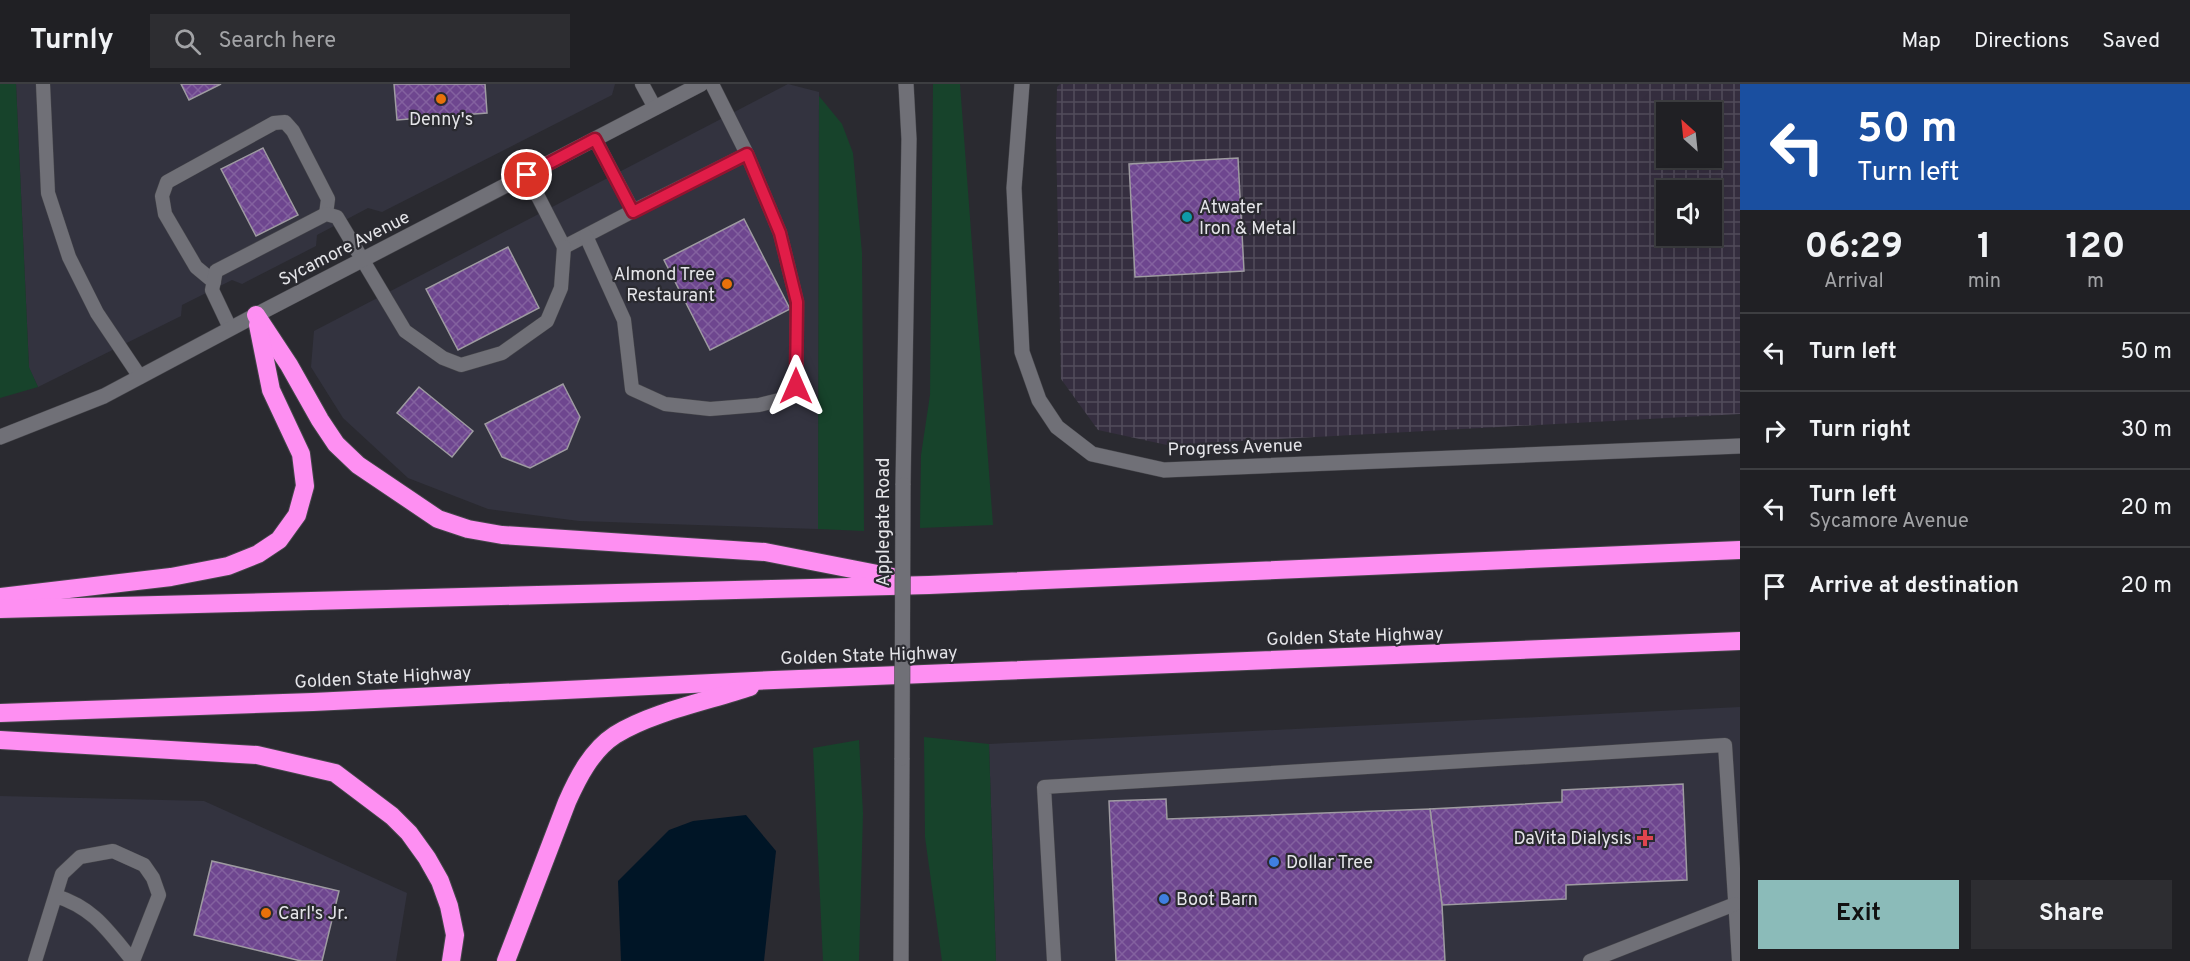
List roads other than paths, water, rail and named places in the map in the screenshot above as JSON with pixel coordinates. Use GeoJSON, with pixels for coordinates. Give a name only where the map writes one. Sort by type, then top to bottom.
{"type":"FeatureCollection","features":[{"type":"Feature","properties":{"kind":"highway"},"geometry":{"type":"LineString","coordinates":[[256,315],[336,444],[375,477],[438,519],[468,529],[502,535],[765,552],[929,585]]}},
{"type":"Feature","properties":{"kind":"highway"},"geometry":{"type":"LineString","coordinates":[[0,597],[171,577],[228,566],[258,554],[279,540],[297,515],[305,486],[301,454],[271,390],[256,315]]}},
{"type":"Feature","properties":{"kind":"highway"},"geometry":{"type":"LineString","coordinates":[[0,609],[929,585],[1740,550]]}},
{"type":"Feature","properties":{"kind":"highway","name":"Golden State Highway"},"geometry":{"type":"LineString","coordinates":[[0,713],[1740,642]]}},
{"type":"Feature","properties":{"kind":"highway"},"geometry":{"type":"LineString","coordinates":[[506,961],[576,780],[593,756],[614,736],[645,720],[774,680]]}},
{"type":"Feature","properties":{"kind":"highway"},"geometry":{"type":"LineString","coordinates":[[0,740],[257,755],[335,773],[392,816],[409,832],[427,858],[440,882],[449,906],[455,935],[451,961]]}},
{"type":"Feature","properties":{"kind":"main road","name":"Sycamore Avenue"},"geometry":{"type":"LineString","coordinates":[[0,437],[104,396],[701,84]]}},
{"type":"Feature","properties":{"kind":"main road","name":"Applegate Road"},"geometry":{"type":"LineString","coordinates":[[901,961],[903,485],[909,139],[906,84]]}},
{"type":"Feature","properties":{"kind":"main road","name":"Progress Avenue"},"geometry":{"type":"LineString","coordinates":[[1022,84],[1014,188],[1022,352],[1039,400],[1057,427],[1092,454],[1164,470],[1740,446]]}},
{"type":"Feature","properties":{"kind":"lane"},"geometry":{"type":"LineString","coordinates":[[43,84],[48,193],[69,257],[97,313],[140,377]]}},
{"type":"Feature","properties":{"kind":"lane"},"geometry":{"type":"LineString","coordinates":[[642,84],[655,108]]}},
{"type":"Feature","properties":{"kind":"lane"},"geometry":{"type":"LineString","coordinates":[[586,236],[624,320],[632,389],[665,404],[710,409],[759,405],[783,399],[796,386],[797,302],[780,233],[747,154],[712,84]]}},
{"type":"Feature","properties":{"kind":"lane"},"geometry":{"type":"LineString","coordinates":[[214,282],[196,267],[165,214],[162,196],[167,182],[274,123],[285,122],[293,131],[328,199],[326,214]]}},
{"type":"Feature","properties":{"kind":"lane"},"geometry":{"type":"LineString","coordinates":[[595,139],[633,212]]}},
{"type":"Feature","properties":{"kind":"lane"},"geometry":{"type":"LineString","coordinates":[[564,247],[747,154]]}},
{"type":"Feature","properties":{"kind":"lane"},"geometry":{"type":"LineString","coordinates":[[231,328],[212,290],[216,271],[326,214],[337,217],[405,331],[443,358],[461,364],[502,353],[547,321],[561,288],[564,247],[527,175]]}},
{"type":"Feature","properties":{"kind":"lane"},"geometry":{"type":"LineString","coordinates":[[1054,961],[1044,787],[1725,745],[1739,961]]}},
{"type":"Feature","properties":{"kind":"lane"},"geometry":{"type":"LineString","coordinates":[[35,961],[62,874],[80,857],[113,851],[144,865],[153,878],[159,895],[134,961],[90,912],[76,902],[56,896]]}},
{"type":"Feature","properties":{"kind":"lane"},"geometry":{"type":"LineString","coordinates":[[1590,961],[1736,904]]}},
{"type":"Feature","properties":{"kind":"water"},"geometry":{"type":"Polygon","coordinates":[[[746,815],[776,851],[764,961],[621,961],[618,881],[669,830],[693,821],[746,815]]]}},
{"type":"Feature","properties":{"kind":"place","name":"Denny's"},"geometry":{"type":"Point","coordinates":[441,99]}},
{"type":"Feature","properties":{"kind":"place","name":"Atwater Iron & Metal"},"geometry":{"type":"Point","coordinates":[1187,217]}},
{"type":"Feature","properties":{"kind":"place","name":"Almond Tree Restaurant"},"geometry":{"type":"Point","coordinates":[727,284]}},
{"type":"Feature","properties":{"kind":"place","name":"DaVita Dialysis"},"geometry":{"type":"Point","coordinates":[1645,838]}},
{"type":"Feature","properties":{"kind":"place","name":"Dollar Tree"},"geometry":{"type":"Point","coordinates":[1274,862]}},
{"type":"Feature","properties":{"kind":"place","name":"Boot Barn"},"geometry":{"type":"Point","coordinates":[1164,899]}},
{"type":"Feature","properties":{"kind":"place","name":"Carl's Jr."},"geometry":{"type":"Point","coordinates":[266,913]}}]}
